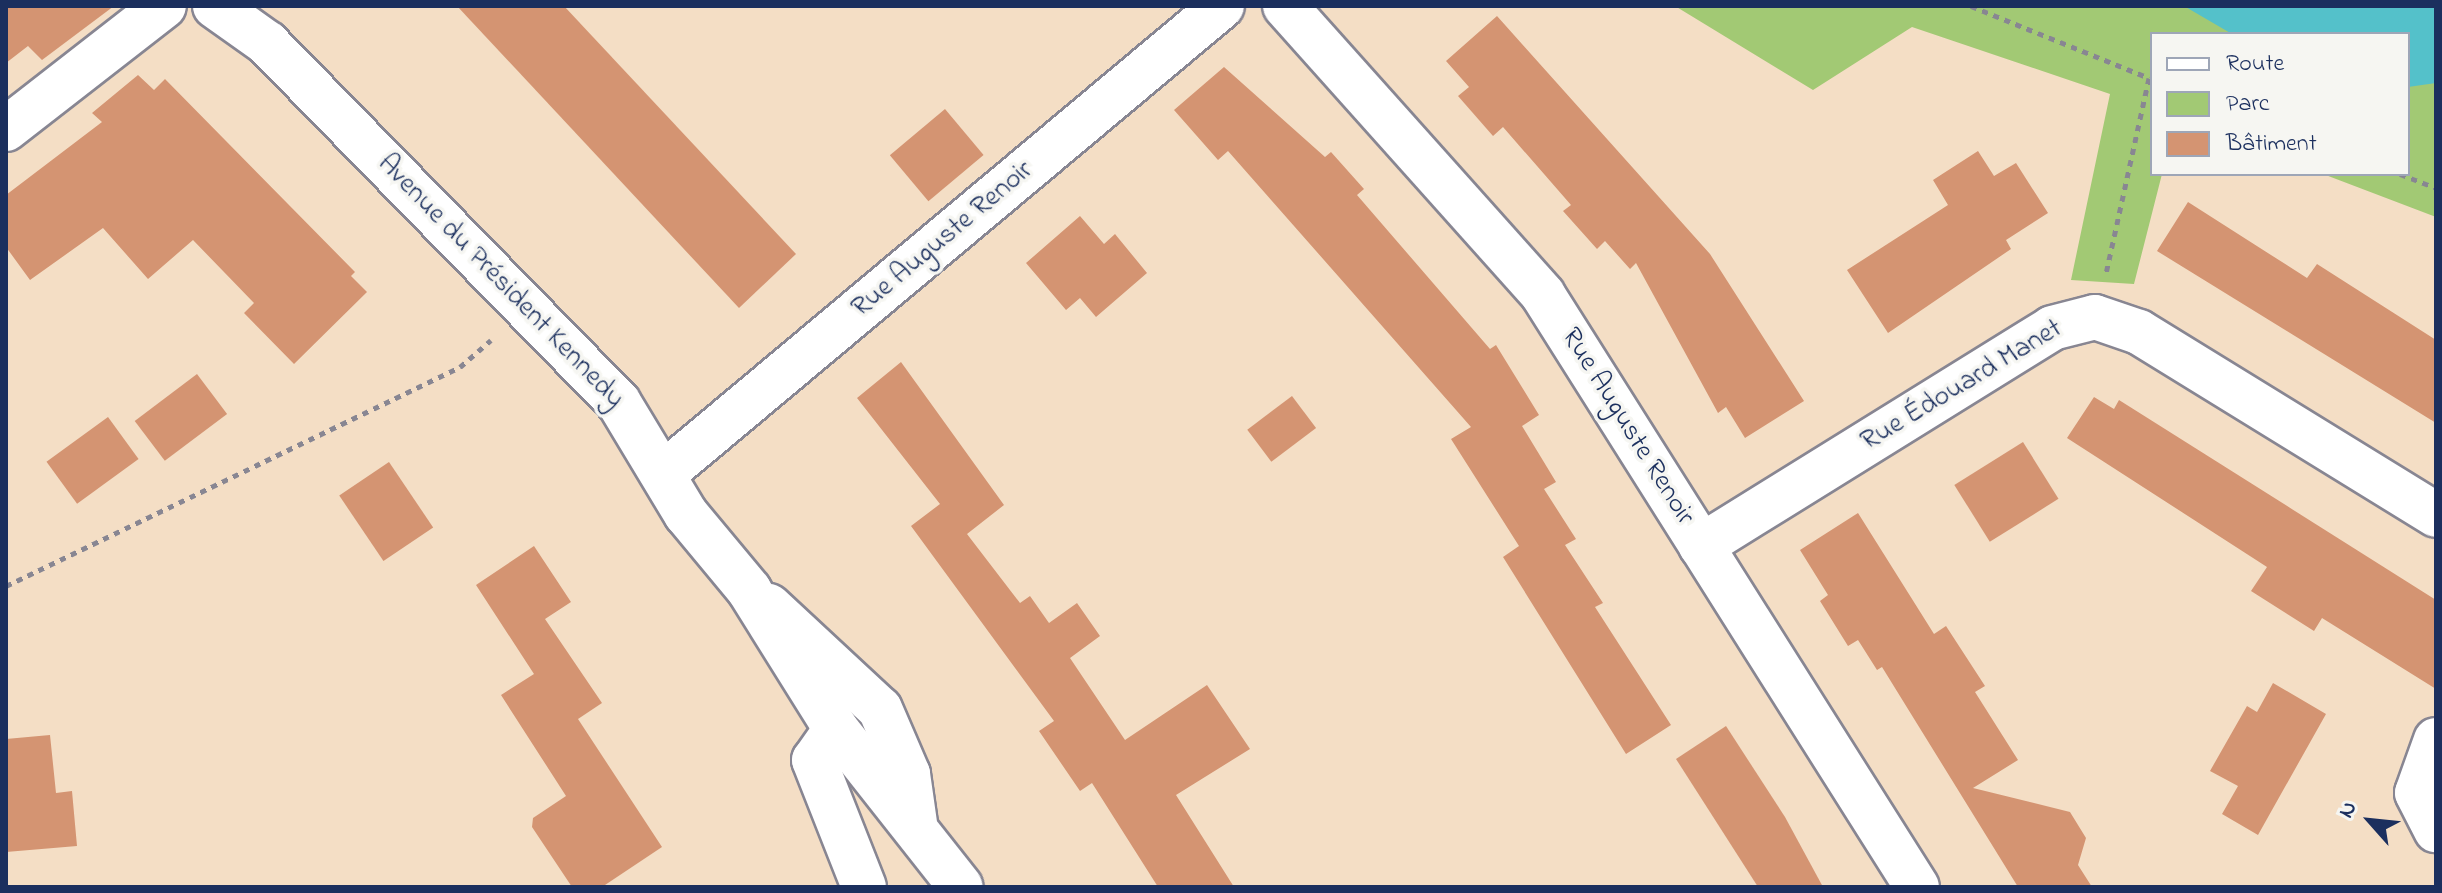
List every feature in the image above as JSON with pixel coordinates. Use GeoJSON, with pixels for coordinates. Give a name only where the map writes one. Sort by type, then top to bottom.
{"type":"FeatureCollection","features":[{"type":"Feature","properties":{"kind":"street"},"geometry":{"type":"LineString","coordinates":[[6,129],[164,6]]}},
{"type":"Feature","properties":{"kind":"street","name":"Avenue du Président Kennedy"},"geometry":{"type":"LineString","coordinates":[[215,6],[267,43],[619,403],[686,514],[749,590],[836,729],[915,823],[955,884]]}},
{"type":"Feature","properties":{"kind":"street","name":"Rue Auguste Renoir"},"geometry":{"type":"LineString","coordinates":[[663,474],[1222,6]]}},
{"type":"Feature","properties":{"kind":"street","name":"Rue Auguste Renoir"},"geometry":{"type":"LineString","coordinates":[[1285,6],[1543,295],[1917,887]]}},
{"type":"Feature","properties":{"kind":"street","name":"Rue Édouard Manet"},"geometry":{"type":"LineString","coordinates":[[1701,546],[2052,328],[2095,317],[2139,332],[2436,515]]}},
{"type":"Feature","properties":{"kind":"street","name":"Avenue du Président Kennedy"},"geometry":{"type":"LineString","coordinates":[[749,590],[835,660],[880,709],[908,774],[915,823]]}},
{"type":"Feature","properties":{"kind":"street"},"geometry":{"type":"LineString","coordinates":[[836,729],[814,760],[864,887]]}},
{"type":"Feature","properties":{"kind":"street"},"geometry":{"type":"LineString","coordinates":[[2436,740],[2417,793],[2436,830]]}},
{"type":"Feature","properties":{"kind":"path"},"geometry":{"type":"LineString","coordinates":[[1971,6],[2150,78]]}},
{"type":"Feature","properties":{"kind":"path"},"geometry":{"type":"LineString","coordinates":[[2095,317],[2150,82]]}},
{"type":"Feature","properties":{"kind":"path"},"geometry":{"type":"LineString","coordinates":[[2405,176],[2436,188]]}},
{"type":"Feature","properties":{"kind":"path"},"geometry":{"type":"LineString","coordinates":[[6,586],[460,367],[528,307]]}},
{"type":"Feature","properties":{"kind":"green space"},"geometry":{"type":"Polygon","coordinates":[[[1675,6],[2436,6],[2436,217],[2328,176],[2410,176],[2410,32],[2150,32],[2150,176],[2161,176],[2134,284],[2071,280],[2110,94],[1912,27],[1813,90],[1675,6]]]}},
{"type":"Feature","properties":{"kind":"water"},"geometry":{"type":"Polygon","coordinates":[[[2184,6],[2436,6],[2436,83],[2410,87],[2410,32],[2229,32],[2184,6]]]}},
{"type":"Feature","properties":{"kind":"building"},"geometry":{"type":"Polygon","coordinates":[[[6,6],[114,6],[42,60],[28,46],[6,63],[6,6]]]}},
{"type":"Feature","properties":{"kind":"building"},"geometry":{"type":"Polygon","coordinates":[[[457,6],[564,6],[796,254],[739,308],[457,6]]]}},
{"type":"Feature","properties":{"kind":"building"},"geometry":{"type":"Polygon","coordinates":[[[1497,16],[1710,254],[1804,401],[1745,438],[1726,407],[1718,413],[1636,263],[1630,269],[1605,241],[1597,249],[1563,211],[1571,205],[1503,127],[1493,136],[1458,96],[1469,87],[1446,61],[1497,16]]]}},
{"type":"Feature","properties":{"kind":"building"},"geometry":{"type":"Polygon","coordinates":[[[1224,67],[1325,157],[1331,152],[1364,189],[1357,195],[1490,349],[1496,345],[1539,415],[1522,426],[1556,482],[1544,489],[1576,539],[1565,545],[1603,603],[1595,607],[1671,725],[1626,754],[1503,557],[1519,546],[1451,439],[1471,427],[1228,151],[1218,160],[1174,110],[1224,67]]]}},
{"type":"Feature","properties":{"kind":"building"},"geometry":{"type":"Polygon","coordinates":[[[138,75],[154,90],[165,79],[355,272],[351,276],[367,292],[294,364],[244,313],[254,303],[193,240],[148,279],[103,228],[30,280],[6,247],[6,195],[102,122],[92,113],[138,75]]]}},
{"type":"Feature","properties":{"kind":"building"},"geometry":{"type":"Polygon","coordinates":[[[945,109],[984,155],[928,201],[890,155],[945,109]]]}},
{"type":"Feature","properties":{"kind":"building"},"geometry":{"type":"Polygon","coordinates":[[[1978,151],[1994,176],[2016,163],[2048,213],[2006,240],[2011,249],[1888,333],[1847,270],[1948,205],[1933,180],[1978,151]]]}},
{"type":"Feature","properties":{"kind":"building"},"geometry":{"type":"Polygon","coordinates":[[[2188,202],[2307,278],[2317,264],[2436,340],[2436,423],[2157,251],[2188,202]]]}},
{"type":"Feature","properties":{"kind":"building"},"geometry":{"type":"Polygon","coordinates":[[[1080,216],[1104,244],[1115,234],[1147,273],[1096,317],[1080,298],[1066,310],[1026,263],[1080,216]]]}},
{"type":"Feature","properties":{"kind":"building"},"geometry":{"type":"Polygon","coordinates":[[[901,362],[1004,505],[967,534],[1020,603],[1030,596],[1049,623],[1077,603],[1100,636],[1070,658],[1125,740],[1207,685],[1250,749],[1176,795],[1234,887],[1158,887],[1092,783],[1080,791],[1039,731],[1054,721],[911,526],[940,504],[857,398],[901,362]]]}},
{"type":"Feature","properties":{"kind":"building"},"geometry":{"type":"Polygon","coordinates":[[[197,374],[227,414],[165,461],[135,421],[197,374]]]}},
{"type":"Feature","properties":{"kind":"building"},"geometry":{"type":"Polygon","coordinates":[[[1292,396],[1316,428],[1271,462],[1247,430],[1292,396]]]}},
{"type":"Feature","properties":{"kind":"building"},"geometry":{"type":"Polygon","coordinates":[[[2094,397],[2114,409],[2119,400],[2436,600],[2436,689],[2322,618],[2314,631],[2251,591],[2267,567],[2067,438],[2094,397]]]}},
{"type":"Feature","properties":{"kind":"building"},"geometry":{"type":"Polygon","coordinates":[[[108,417],[139,459],[77,504],[47,462],[108,417]]]}},
{"type":"Feature","properties":{"kind":"building"},"geometry":{"type":"Polygon","coordinates":[[[2023,442],[2059,499],[1990,542],[1954,485],[2023,442]]]}},
{"type":"Feature","properties":{"kind":"building"},"geometry":{"type":"Polygon","coordinates":[[[389,462],[433,527],[383,561],[339,496],[389,462]]]}},
{"type":"Feature","properties":{"kind":"building"},"geometry":{"type":"Polygon","coordinates":[[[1858,513],[1934,634],[1946,626],[1985,686],[1975,692],[2018,760],[1973,788],[2070,812],[2086,838],[2078,865],[2092,887],[2018,887],[1882,667],[1877,670],[1858,640],[1848,646],[1820,601],[1828,595],[1800,550],[1858,513]]]}},
{"type":"Feature","properties":{"kind":"building"},"geometry":{"type":"Polygon","coordinates":[[[534,546],[571,602],[545,619],[602,703],[578,719],[662,847],[602,887],[572,887],[532,827],[533,818],[566,796],[501,695],[534,674],[476,585],[534,546]]]}},
{"type":"Feature","properties":{"kind":"building"},"geometry":{"type":"Polygon","coordinates":[[[2273,683],[2326,714],[2258,835],[2222,814],[2238,786],[2210,771],[2247,706],[2257,712],[2273,683]]]}},
{"type":"Feature","properties":{"kind":"building"},"geometry":{"type":"Polygon","coordinates":[[[1726,726],[1785,817],[1823,887],[1758,887],[1676,759],[1726,726]]]}},
{"type":"Feature","properties":{"kind":"building"},"geometry":{"type":"Polygon","coordinates":[[[50,735],[56,793],[72,791],[77,846],[6,852],[6,739],[50,735]]]}}]}
